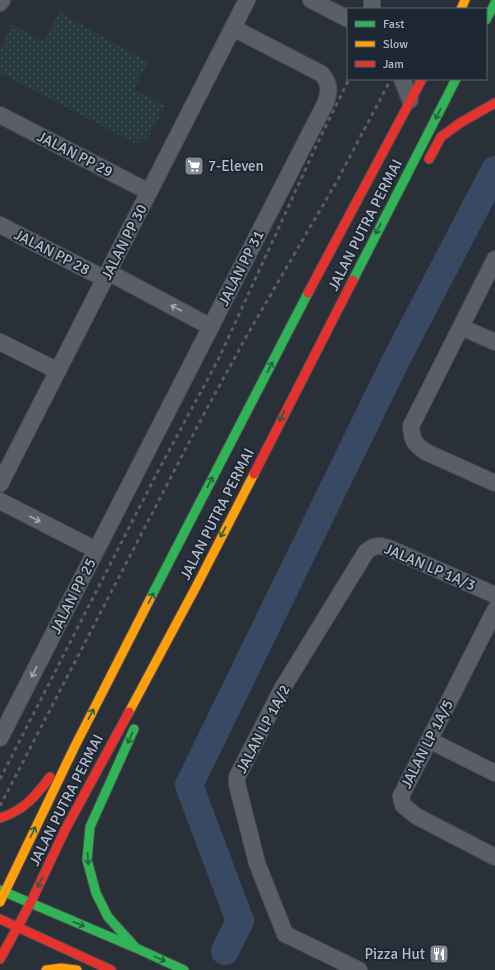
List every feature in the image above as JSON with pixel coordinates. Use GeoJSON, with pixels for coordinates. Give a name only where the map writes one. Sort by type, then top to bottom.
{"type":"FeatureCollection","features":[{"type":"Feature","properties":{"kind":"main road"},"geometry":{"type":"LineString","coordinates":[[487,18],[495,3]]}},
{"type":"Feature","properties":{"kind":"main road","name":"JALAN PUTRA PERMAI"},"geometry":{"type":"LineString","coordinates":[[0,902],[2,892],[74,748],[297,314],[421,80]]}},
{"type":"Feature","properties":{"kind":"main road","name":"JALAN PUTRA PERMAI"},"geometry":{"type":"LineString","coordinates":[[0,959],[30,904],[65,830],[197,585],[319,344],[455,80]]}},
{"type":"Feature","properties":{"kind":"main road"},"geometry":{"type":"LineString","coordinates":[[426,165],[441,137],[460,123],[495,103]]}},
{"type":"Feature","properties":{"kind":"main road"},"geometry":{"type":"LineString","coordinates":[[319,344],[358,290]]}},
{"type":"Feature","properties":{"kind":"main road"},"geometry":{"type":"LineString","coordinates":[[142,708],[162,649]]}},
{"type":"Feature","properties":{"kind":"main road"},"geometry":{"type":"LineString","coordinates":[[136,723],[90,827],[87,860],[96,893],[108,917],[136,948]]}},
{"type":"Feature","properties":{"kind":"main road"},"geometry":{"type":"LineString","coordinates":[[0,818],[10,816],[32,801],[74,748]]}},
{"type":"Feature","properties":{"kind":"main road"},"geometry":{"type":"LineString","coordinates":[[2,892],[136,948],[184,970]]}},
{"type":"Feature","properties":{"kind":"main road"},"geometry":{"type":"LineString","coordinates":[[0,919],[111,970]]}},
{"type":"Feature","properties":{"kind":"main road"},"geometry":{"type":"LineString","coordinates":[[46,970],[61,968],[77,970]]}},
{"type":"Feature","properties":{"kind":"street","name":"JALAN PP 30"},"geometry":{"type":"LineString","coordinates":[[0,484],[6,458],[58,371],[247,0]]}},
{"type":"Feature","properties":{"kind":"street"},"geometry":{"type":"LineString","coordinates":[[310,0],[347,18]]}},
{"type":"Feature","properties":{"kind":"street","name":"JALAN PP 31"},"geometry":{"type":"LineString","coordinates":[[96,550],[325,104],[329,93],[327,81],[322,74],[233,28]]}},
{"type":"Feature","properties":{"kind":"street"},"geometry":{"type":"LineString","coordinates":[[402,80],[410,100]]}},
{"type":"Feature","properties":{"kind":"street","name":"JALAN PP 29"},"geometry":{"type":"LineString","coordinates":[[0,115],[149,192]]}},
{"type":"Feature","properties":{"kind":"street","name":"JALAN PP 28"},"geometry":{"type":"LineString","coordinates":[[0,225],[211,327]]}},
{"type":"Feature","properties":{"kind":"street"},"geometry":{"type":"LineString","coordinates":[[495,259],[411,426],[412,438],[418,446],[426,452],[495,483]]}},
{"type":"Feature","properties":{"kind":"street"},"geometry":{"type":"LineString","coordinates":[[461,327],[495,342]]}},
{"type":"Feature","properties":{"kind":"street"},"geometry":{"type":"LineString","coordinates":[[0,342],[58,371]]}},
{"type":"Feature","properties":{"kind":"street","name":"JALAN PP 25"},"geometry":{"type":"LineString","coordinates":[[0,501],[96,550],[0,738]]}},
{"type":"Feature","properties":{"kind":"street","name":"JALAN LP 1A/3"},"geometry":{"type":"LineString","coordinates":[[366,552],[376,545],[384,546],[495,595]]}},
{"type":"Feature","properties":{"kind":"street","name":"JALAN LP 1A/2"},"geometry":{"type":"LineString","coordinates":[[359,970],[285,934],[257,863],[236,780],[282,690],[366,552]]}},
{"type":"Feature","properties":{"kind":"street","name":"JALAN LP 1A/5"},"geometry":{"type":"LineString","coordinates":[[495,610],[401,796],[403,805],[416,816],[495,857]]}},
{"type":"Feature","properties":{"kind":"street"},"geometry":{"type":"LineString","coordinates":[[429,740],[495,773]]}},
{"type":"Feature","properties":{"kind":"green space"},"geometry":{"type":"Polygon","coordinates":[[[59,12],[148,62],[134,89],[165,106],[148,138],[137,144],[0,73],[0,49],[12,24],[44,42],[59,12]]]}},
{"type":"Feature","properties":{"kind":"waterway"},"geometry":{"type":"LineString","coordinates":[[225,951],[240,921],[189,785],[396,360],[495,170]]}},
{"type":"Feature","properties":{"kind":"railway"},"geometry":{"type":"LineString","coordinates":[[0,779],[156,475],[219,358],[318,142],[349,80]]}},
{"type":"Feature","properties":{"kind":"railway"},"geometry":{"type":"LineString","coordinates":[[0,806],[198,425],[246,337],[337,181],[390,80]]}},
{"type":"Feature","properties":{"kind":"traffic: fast"},"geometry":{"type":"LineString","coordinates":[[487,18],[495,3]]}},
{"type":"Feature","properties":{"kind":"traffic: fast"},"geometry":{"type":"LineString","coordinates":[[353,280],[455,80]]}},
{"type":"Feature","properties":{"kind":"traffic: fast"},"geometry":{"type":"LineString","coordinates":[[150,599],[308,293]]}},
{"type":"Feature","properties":{"kind":"traffic: fast"},"geometry":{"type":"LineString","coordinates":[[134,729],[90,827],[87,860],[96,893],[108,917],[136,948]]}},
{"type":"Feature","properties":{"kind":"traffic: fast"},"geometry":{"type":"LineString","coordinates":[[0,890],[184,970]]}},
{"type":"Feature","properties":{"kind":"traffic: slow"},"geometry":{"type":"LineString","coordinates":[[461,8],[465,0]]}},
{"type":"Feature","properties":{"kind":"traffic: slow"},"geometry":{"type":"LineString","coordinates":[[129,712],[254,474]]}},
{"type":"Feature","properties":{"kind":"traffic: slow"},"geometry":{"type":"LineString","coordinates":[[0,902],[74,748],[150,599]]}},
{"type":"Feature","properties":{"kind":"traffic: slow"},"geometry":{"type":"LineString","coordinates":[[46,970],[61,968],[77,970]]}},
{"type":"Feature","properties":{"kind":"traffic: jam"},"geometry":{"type":"LineString","coordinates":[[308,293],[421,80]]}},
{"type":"Feature","properties":{"kind":"traffic: jam"},"geometry":{"type":"LineString","coordinates":[[429,159],[441,137],[460,123],[495,103]]}},
{"type":"Feature","properties":{"kind":"traffic: jam"},"geometry":{"type":"LineString","coordinates":[[254,474],[353,280]]}},
{"type":"Feature","properties":{"kind":"traffic: jam"},"geometry":{"type":"LineString","coordinates":[[0,959],[30,904],[65,830],[129,712]]}},
{"type":"Feature","properties":{"kind":"traffic: jam"},"geometry":{"type":"LineString","coordinates":[[0,818],[22,807],[40,790],[50,777]]}},
{"type":"Feature","properties":{"kind":"traffic: jam"},"geometry":{"type":"LineString","coordinates":[[0,919],[111,970]]}},
{"type":"Feature","properties":{"kind":"place","name":"7-Eleven"},"geometry":{"type":"Point","coordinates":[194,166]}},
{"type":"Feature","properties":{"kind":"place","name":"Pizza Hut"},"geometry":{"type":"Point","coordinates":[439,954]}}]}
